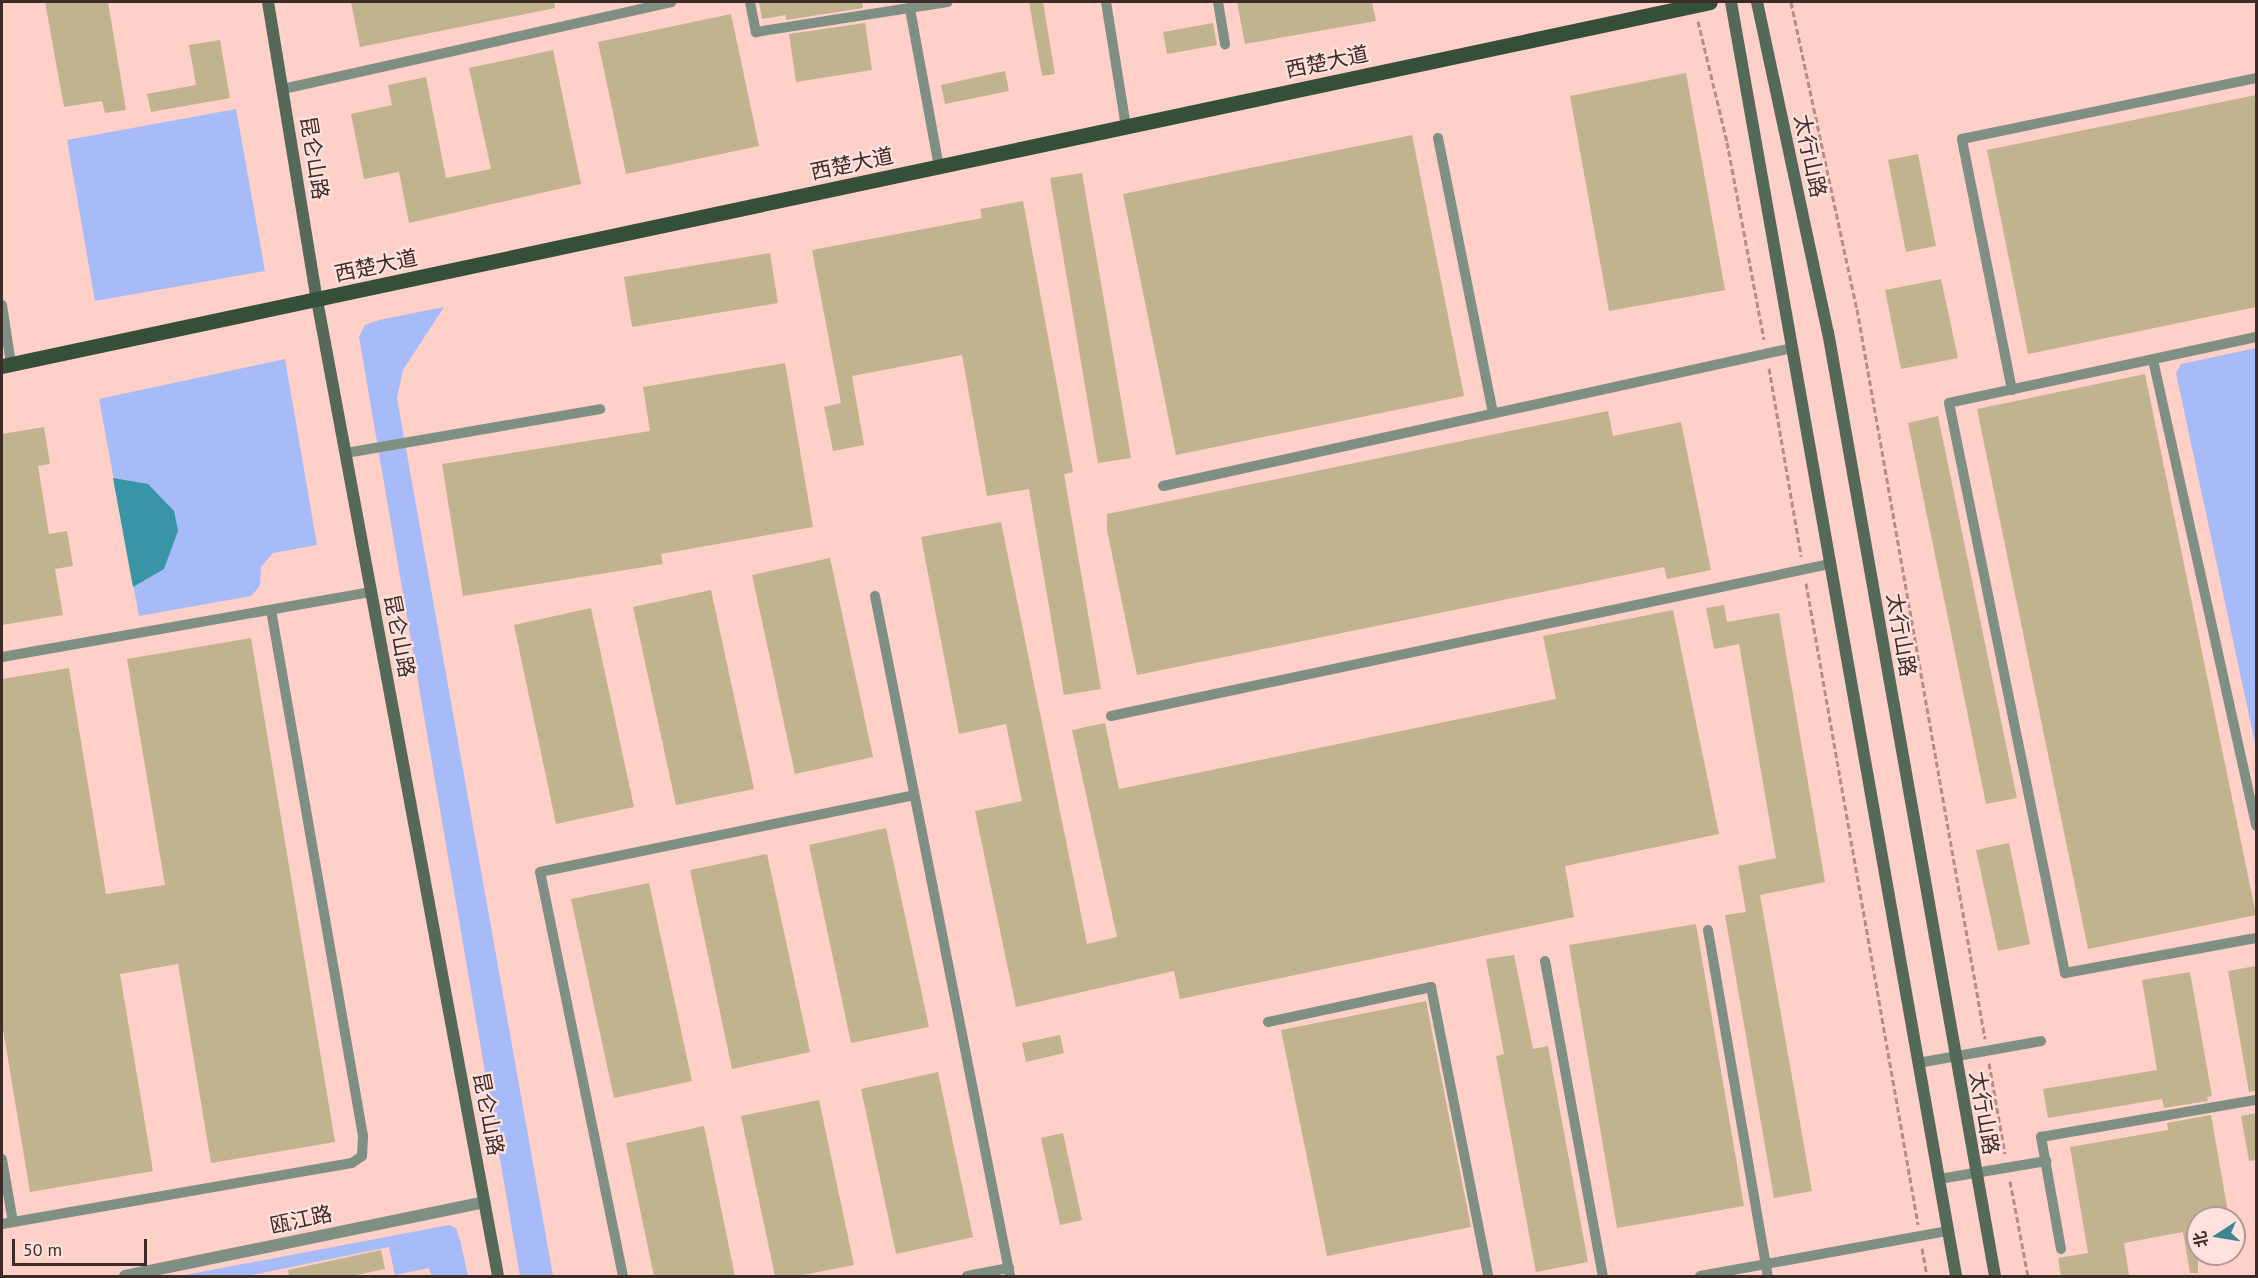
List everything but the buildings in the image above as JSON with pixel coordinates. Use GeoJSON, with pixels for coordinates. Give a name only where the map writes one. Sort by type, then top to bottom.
{"type":"FeatureCollection","features":[{"type":"Feature","properties":{"kind":"main road","name":"西楚大道"},"geometry":{"type":"LineString","coordinates":[[6,365],[1710,2]]}},
{"type":"Feature","properties":{"kind":"street","name":"昆仑山路"},"geometry":{"type":"LineString","coordinates":[[268,2],[317,300],[498,1276]]}},
{"type":"Feature","properties":{"kind":"street"},"geometry":{"type":"LineString","coordinates":[[1731,2],[1956,1276]]}},
{"type":"Feature","properties":{"kind":"street","name":"太行山路"},"geometry":{"type":"LineString","coordinates":[[1757,2],[1828,332],[1954,1056],[1995,1276]]}},
{"type":"Feature","properties":{"kind":"street","name":"瓯江路"},"geometry":{"type":"LineString","coordinates":[[125,1276],[484,1202]]}},
{"type":"Feature","properties":{"kind":"lane"},"geometry":{"type":"LineString","coordinates":[[283,89],[671,2]]}},
{"type":"Feature","properties":{"kind":"lane"},"geometry":{"type":"LineString","coordinates":[[750,2],[756,32],[948,2]]}},
{"type":"Feature","properties":{"kind":"lane"},"geometry":{"type":"LineString","coordinates":[[1106,2],[1126,127]]}},
{"type":"Feature","properties":{"kind":"lane"},"geometry":{"type":"LineString","coordinates":[[1218,2],[1226,44]]}},
{"type":"Feature","properties":{"kind":"lane"},"geometry":{"type":"LineString","coordinates":[[910,9],[939,167]]}},
{"type":"Feature","properties":{"kind":"lane"},"geometry":{"type":"LineString","coordinates":[[2012,390],[1962,139],[2256,78]]}},
{"type":"Feature","properties":{"kind":"lane"},"geometry":{"type":"LineString","coordinates":[[1438,138],[1493,414]]}},
{"type":"Feature","properties":{"kind":"lane"},"geometry":{"type":"LineString","coordinates":[[2,305],[6,365]]}},
{"type":"Feature","properties":{"kind":"lane"},"geometry":{"type":"LineString","coordinates":[[2256,337],[1949,403],[2065,973],[2256,938]]}},
{"type":"Feature","properties":{"kind":"lane"},"geometry":{"type":"LineString","coordinates":[[1163,486],[1792,348]]}},
{"type":"Feature","properties":{"kind":"lane"},"geometry":{"type":"LineString","coordinates":[[2153,360],[2256,826]]}},
{"type":"Feature","properties":{"kind":"lane"},"geometry":{"type":"LineString","coordinates":[[346,453],[600,410]]}},
{"type":"Feature","properties":{"kind":"lane"},"geometry":{"type":"LineString","coordinates":[[1111,716],[1830,564]]}},
{"type":"Feature","properties":{"kind":"lane"},"geometry":{"type":"LineString","coordinates":[[2,657],[371,592]]}},
{"type":"Feature","properties":{"kind":"lane"},"geometry":{"type":"LineString","coordinates":[[875,596],[1010,1272],[967,1276]]}},
{"type":"Feature","properties":{"kind":"lane"},"geometry":{"type":"LineString","coordinates":[[2,1159],[7,1223],[352,1162],[362,1156],[363,1136],[271,610]]}},
{"type":"Feature","properties":{"kind":"lane"},"geometry":{"type":"LineString","coordinates":[[623,1276],[540,872],[914,795]]}},
{"type":"Feature","properties":{"kind":"lane"},"geometry":{"type":"LineString","coordinates":[[1708,930],[1768,1276]]}},
{"type":"Feature","properties":{"kind":"lane"},"geometry":{"type":"LineString","coordinates":[[1545,961],[1602,1276]]}},
{"type":"Feature","properties":{"kind":"lane"},"geometry":{"type":"LineString","coordinates":[[1268,1022],[1431,987],[1488,1276]]}},
{"type":"Feature","properties":{"kind":"lane"},"geometry":{"type":"LineString","coordinates":[[1918,1063],[2041,1041]]}},
{"type":"Feature","properties":{"kind":"lane"},"geometry":{"type":"LineString","coordinates":[[2061,1250],[2041,1137],[2256,1100]]}},
{"type":"Feature","properties":{"kind":"lane"},"geometry":{"type":"LineString","coordinates":[[1939,1179],[2046,1161]]}},
{"type":"Feature","properties":{"kind":"lane"},"geometry":{"type":"LineString","coordinates":[[1700,1276],[1948,1231]]}},
{"type":"Feature","properties":{"kind":"path"},"geometry":{"type":"LineString","coordinates":[[1791,2],[1857,309],[2028,1276]]}},
{"type":"Feature","properties":{"kind":"path"},"geometry":{"type":"LineString","coordinates":[[1695,5],[1727,142],[1766,353],[1927,1276]]}},
{"type":"Feature","properties":{"kind":"shaded area"},"geometry":{"type":"Polygon","coordinates":[[[236,109],[265,271],[95,301],[67,140],[236,109]]]}},
{"type":"Feature","properties":{"kind":"shaded area"},"geometry":{"type":"Polygon","coordinates":[[[444,307],[403,370],[397,398],[553,1276],[520,1276],[359,337],[365,325],[379,320],[444,307]]]}},
{"type":"Feature","properties":{"kind":"shaded area"},"geometry":{"type":"Polygon","coordinates":[[[2256,348],[2256,748],[2176,373],[2181,364],[2256,348]]]}},
{"type":"Feature","properties":{"kind":"shaded area"},"geometry":{"type":"Polygon","coordinates":[[[285,359],[317,545],[273,553],[261,567],[260,586],[251,596],[139,616],[99,399],[285,359]]]}},
{"type":"Feature","properties":{"kind":"shaded area"},"geometry":{"type":"Polygon","coordinates":[[[113,478],[148,484],[174,511],[178,531],[164,569],[133,587],[113,478]]]}},
{"type":"Feature","properties":{"kind":"shaded area"},"geometry":{"type":"Polygon","coordinates":[[[449,1225],[456,1228],[468,1276],[432,1276],[429,1268],[395,1275],[389,1247],[247,1276],[180,1276],[449,1225]]]}}]}
